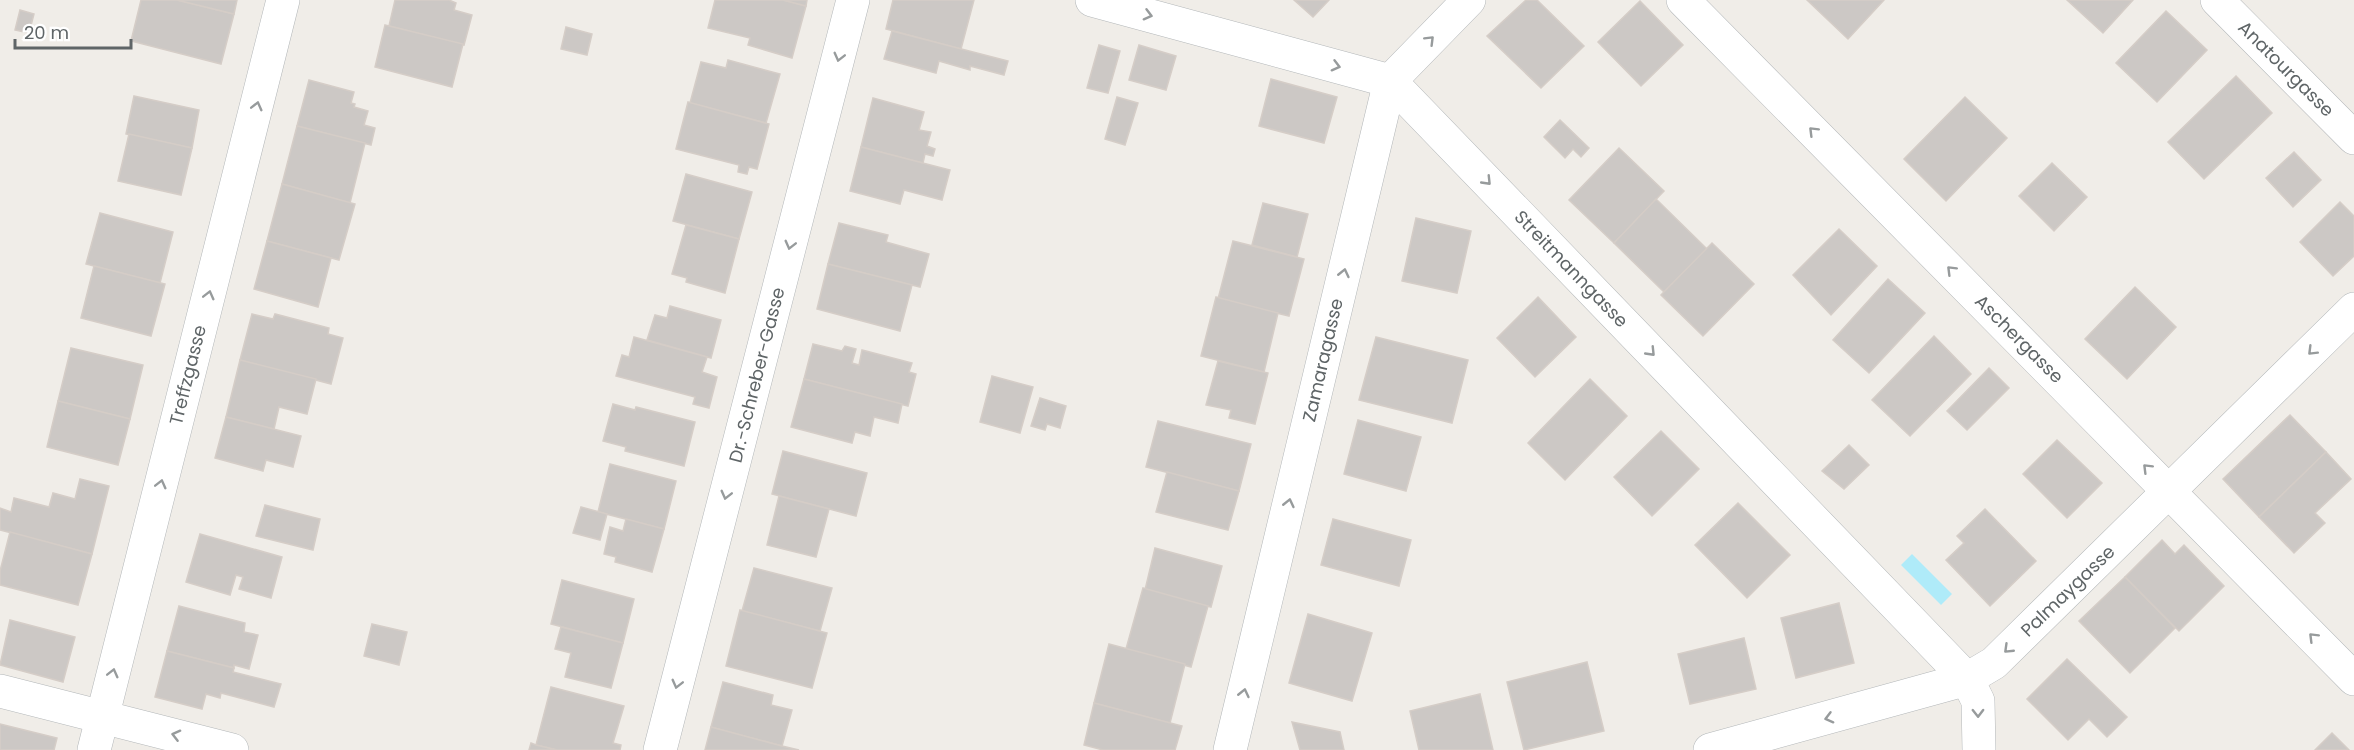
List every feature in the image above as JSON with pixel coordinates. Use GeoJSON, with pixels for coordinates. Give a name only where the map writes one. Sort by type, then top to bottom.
{"type":"FeatureCollection","features":[{"type":"Feature","properties":{"kind":"street","name":"Treffzgasse"},"geometry":{"type":"LineString","coordinates":[[94,750],[283,0]]}},
{"type":"Feature","properties":{"kind":"street","name":"Dr.-Schreber-Gasse"},"geometry":{"type":"LineString","coordinates":[[660,750],[853,0]]}},
{"type":"Feature","properties":{"kind":"street"},"geometry":{"type":"LineString","coordinates":[[1099,1],[1390,81],[1470,0]]}},
{"type":"Feature","properties":{"kind":"street","name":"Aschergasse"},"geometry":{"type":"LineString","coordinates":[[1683,0],[2354,679]]}},
{"type":"Feature","properties":{"kind":"street","name":"Anatourgasse"},"geometry":{"type":"LineString","coordinates":[[2217,0],[2354,138]]}},
{"type":"Feature","properties":{"kind":"street","name":"Streitmanngasse"},"geometry":{"type":"LineString","coordinates":[[1390,81],[1967,679]]}},
{"type":"Feature","properties":{"kind":"street","name":"Zamaragasse"},"geometry":{"type":"LineString","coordinates":[[1230,750],[1390,81]]}},
{"type":"Feature","properties":{"kind":"street","name":"Palmaygasse"},"geometry":{"type":"LineString","coordinates":[[1710,750],[1967,679],[1994,663],[2354,309]]}},
{"type":"Feature","properties":{"kind":"street"},"geometry":{"type":"LineString","coordinates":[[1967,679],[1978,700],[1979,750]]}},
{"type":"Feature","properties":{"kind":"street"},"geometry":{"type":"LineString","coordinates":[[0,691],[232,750]]}},
{"type":"Feature","properties":{"kind":"water"},"geometry":{"type":"Polygon","coordinates":[[[1912,554],[1952,594],[1941,605],[1901,565],[1912,554]]]}},
{"type":"Feature","properties":{"kind":"building"},"geometry":{"type":"Polygon","coordinates":[[[141,0],[177,0],[234,14],[221,64],[131,41],[141,0]]]}},
{"type":"Feature","properties":{"kind":"building"},"geometry":{"type":"Polygon","coordinates":[[[177,0],[237,0],[234,14],[177,0]]]}},
{"type":"Feature","properties":{"kind":"building"},"geometry":{"type":"Polygon","coordinates":[[[395,0],[449,0],[456,3],[454,10],[472,15],[464,45],[389,26],[395,0]]]}},
{"type":"Feature","properties":{"kind":"building"},"geometry":{"type":"Polygon","coordinates":[[[715,0],[783,0],[806,6],[792,58],[748,45],[750,38],[708,28],[715,0]]]}},
{"type":"Feature","properties":{"kind":"building"},"geometry":{"type":"Polygon","coordinates":[[[783,0],[807,0],[806,6],[783,0]]]}},
{"type":"Feature","properties":{"kind":"building"},"geometry":{"type":"Polygon","coordinates":[[[893,0],[974,0],[961,49],[886,29],[893,0]]]}},
{"type":"Feature","properties":{"kind":"building"},"geometry":{"type":"Polygon","coordinates":[[[1294,0],[1329,0],[1313,17],[1294,0]]]}},
{"type":"Feature","properties":{"kind":"building"},"geometry":{"type":"Polygon","coordinates":[[[1526,0],[1537,0],[1584,46],[1541,88],[1487,36],[1526,0]]]}},
{"type":"Feature","properties":{"kind":"building"},"geometry":{"type":"Polygon","coordinates":[[[1807,0],[1884,0],[1848,39],[1807,0]]]}},
{"type":"Feature","properties":{"kind":"building"},"geometry":{"type":"Polygon","coordinates":[[[2067,0],[2133,0],[2103,33],[2067,0]]]}},
{"type":"Feature","properties":{"kind":"building"},"geometry":{"type":"Polygon","coordinates":[[[1640,1],[1683,45],[1641,86],[1598,42],[1640,1]]]}},
{"type":"Feature","properties":{"kind":"building"},"geometry":{"type":"Polygon","coordinates":[[[20,10],[34,14],[29,33],[15,30],[20,10]]]}},
{"type":"Feature","properties":{"kind":"building"},"geometry":{"type":"Polygon","coordinates":[[[2166,11],[2207,50],[2157,102],[2116,63],[2166,11]]]}},
{"type":"Feature","properties":{"kind":"building"},"geometry":{"type":"Polygon","coordinates":[[[385,25],[463,44],[452,87],[375,67],[385,25]]]}},
{"type":"Feature","properties":{"kind":"building"},"geometry":{"type":"Polygon","coordinates":[[[566,27],[592,34],[587,55],[561,49],[566,27]]]}},
{"type":"Feature","properties":{"kind":"building"},"geometry":{"type":"Polygon","coordinates":[[[892,31],[1008,61],[1004,75],[970,66],[970,70],[939,61],[936,73],[884,59],[892,31]]]}},
{"type":"Feature","properties":{"kind":"building"},"geometry":{"type":"Polygon","coordinates":[[[1099,45],[1120,51],[1108,93],[1087,88],[1099,45]]]}},
{"type":"Feature","properties":{"kind":"building"},"geometry":{"type":"Polygon","coordinates":[[[1139,45],[1176,56],[1166,90],[1129,80],[1139,45]]]}},
{"type":"Feature","properties":{"kind":"building"},"geometry":{"type":"Polygon","coordinates":[[[728,60],[780,74],[766,123],[690,103],[701,62],[726,68],[728,60]]]}},
{"type":"Feature","properties":{"kind":"building"},"geometry":{"type":"Polygon","coordinates":[[[2236,76],[2272,113],[2204,179],[2168,142],[2236,76]]]}},
{"type":"Feature","properties":{"kind":"building"},"geometry":{"type":"Polygon","coordinates":[[[1271,79],[1337,97],[1324,143],[1259,126],[1271,79]]]}},
{"type":"Feature","properties":{"kind":"building"},"geometry":{"type":"Polygon","coordinates":[[[309,80],[354,92],[351,103],[355,104],[354,107],[368,111],[364,125],[375,128],[371,145],[297,126],[309,80]]]}},
{"type":"Feature","properties":{"kind":"building"},"geometry":{"type":"Polygon","coordinates":[[[134,96],[199,110],[192,148],[126,134],[134,96]]]}},
{"type":"Feature","properties":{"kind":"building"},"geometry":{"type":"Polygon","coordinates":[[[1117,97],[1138,103],[1125,145],[1105,139],[1117,97]]]}},
{"type":"Feature","properties":{"kind":"building"},"geometry":{"type":"Polygon","coordinates":[[[1965,97],[2007,138],[1946,201],[1904,159],[1965,97]]]}},
{"type":"Feature","properties":{"kind":"building"},"geometry":{"type":"Polygon","coordinates":[[[873,98],[924,112],[919,130],[931,132],[927,146],[935,149],[933,156],[925,154],[923,163],[861,147],[873,98]]]}},
{"type":"Feature","properties":{"kind":"building"},"geometry":{"type":"Polygon","coordinates":[[[688,102],[769,124],[757,169],[749,167],[747,174],[738,172],[739,165],[676,149],[688,102]]]}},
{"type":"Feature","properties":{"kind":"building"},"geometry":{"type":"Polygon","coordinates":[[[1560,120],[1589,148],[1581,157],[1573,149],[1565,158],[1544,137],[1560,120]]]}},
{"type":"Feature","properties":{"kind":"building"},"geometry":{"type":"Polygon","coordinates":[[[297,126],[365,143],[350,203],[282,184],[297,126]]]}},
{"type":"Feature","properties":{"kind":"building"},"geometry":{"type":"Polygon","coordinates":[[[129,134],[192,148],[181,195],[118,181],[129,134]]]}},
{"type":"Feature","properties":{"kind":"building"},"geometry":{"type":"Polygon","coordinates":[[[861,147],[950,170],[942,200],[904,190],[900,204],[850,191],[861,147]]]}},
{"type":"Feature","properties":{"kind":"building"},"geometry":{"type":"Polygon","coordinates":[[[1619,148],[1664,191],[1614,243],[1569,200],[1619,148]]]}},
{"type":"Feature","properties":{"kind":"building"},"geometry":{"type":"Polygon","coordinates":[[[2294,152],[2321,180],[2293,207],[2266,178],[2294,152]]]}},
{"type":"Feature","properties":{"kind":"building"},"geometry":{"type":"Polygon","coordinates":[[[2052,163],[2087,197],[2054,231],[2019,196],[2052,163]]]}},
{"type":"Feature","properties":{"kind":"building"},"geometry":{"type":"Polygon","coordinates":[[[686,174],[752,192],[739,239],[673,221],[686,174]]]}},
{"type":"Feature","properties":{"kind":"building"},"geometry":{"type":"Polygon","coordinates":[[[282,184],[355,204],[339,260],[267,241],[282,184]]]}},
{"type":"Feature","properties":{"kind":"building"},"geometry":{"type":"Polygon","coordinates":[[[1656,199],[1707,249],[1664,292],[1614,243],[1656,199]]]}},
{"type":"Feature","properties":{"kind":"building"},"geometry":{"type":"Polygon","coordinates":[[[2340,202],[2354,216],[2354,256],[2333,276],[2300,242],[2340,202]]]}},
{"type":"Feature","properties":{"kind":"building"},"geometry":{"type":"Polygon","coordinates":[[[1263,203],[1308,214],[1297,257],[1252,245],[1263,203]]]}},
{"type":"Feature","properties":{"kind":"building"},"geometry":{"type":"Polygon","coordinates":[[[100,213],[173,232],[160,283],[86,264],[100,213]]]}},
{"type":"Feature","properties":{"kind":"building"},"geometry":{"type":"Polygon","coordinates":[[[1416,218],[1471,231],[1457,293],[1402,281],[1416,218]]]}},
{"type":"Feature","properties":{"kind":"building"},"geometry":{"type":"Polygon","coordinates":[[[839,223],[888,235],[886,242],[929,254],[920,287],[828,264],[839,223]]]}},
{"type":"Feature","properties":{"kind":"building"},"geometry":{"type":"Polygon","coordinates":[[[686,225],[739,239],[725,293],[686,282],[687,278],[672,274],[686,225]]]}},
{"type":"Feature","properties":{"kind":"building"},"geometry":{"type":"Polygon","coordinates":[[[1839,229],[1877,266],[1831,315],[1793,275],[1839,229]]]}},
{"type":"Feature","properties":{"kind":"building"},"geometry":{"type":"Polygon","coordinates":[[[267,241],[331,258],[318,307],[254,289],[267,241]]]}},
{"type":"Feature","properties":{"kind":"building"},"geometry":{"type":"Polygon","coordinates":[[[1233,241],[1304,259],[1289,316],[1218,299],[1233,241]]]}},
{"type":"Feature","properties":{"kind":"building"},"geometry":{"type":"Polygon","coordinates":[[[1712,243],[1754,284],[1703,336],[1661,295],[1712,243]]]}},
{"type":"Feature","properties":{"kind":"building"},"geometry":{"type":"Polygon","coordinates":[[[828,264],[912,285],[900,331],[817,309],[828,264]]]}},
{"type":"Feature","properties":{"kind":"building"},"geometry":{"type":"Polygon","coordinates":[[[94,266],[165,284],[151,336],[81,318],[94,266]]]}},
{"type":"Feature","properties":{"kind":"building"},"geometry":{"type":"Polygon","coordinates":[[[1888,279],[1925,313],[1869,373],[1833,340],[1888,279]]]}},
{"type":"Feature","properties":{"kind":"building"},"geometry":{"type":"Polygon","coordinates":[[[2135,287],[2176,327],[2127,379],[2085,339],[2135,287]]]}},
{"type":"Feature","properties":{"kind":"building"},"geometry":{"type":"Polygon","coordinates":[[[1216,297],[1278,313],[1264,372],[1201,356],[1216,297]]]}},
{"type":"Feature","properties":{"kind":"building"},"geometry":{"type":"Polygon","coordinates":[[[1538,297],[1576,337],[1535,377],[1497,338],[1538,297]]]}},
{"type":"Feature","properties":{"kind":"building"},"geometry":{"type":"Polygon","coordinates":[[[670,306],[721,320],[711,358],[647,340],[655,315],[667,318],[670,306]]]}},
{"type":"Feature","properties":{"kind":"building"},"geometry":{"type":"Polygon","coordinates":[[[252,314],[273,319],[275,314],[329,328],[328,334],[343,338],[331,384],[240,360],[252,314]]]}},
{"type":"Feature","properties":{"kind":"building"},"geometry":{"type":"Polygon","coordinates":[[[1934,336],[1971,374],[1910,436],[1872,400],[1934,336]]]}},
{"type":"Feature","properties":{"kind":"building"},"geometry":{"type":"Polygon","coordinates":[[[634,337],[707,357],[702,372],[717,377],[709,408],[693,404],[695,397],[616,376],[622,355],[629,357],[634,337]]]}},
{"type":"Feature","properties":{"kind":"building"},"geometry":{"type":"Polygon","coordinates":[[[1376,337],[1468,360],[1452,423],[1359,400],[1376,337]]]}},
{"type":"Feature","properties":{"kind":"building"},"geometry":{"type":"Polygon","coordinates":[[[813,344],[842,351],[845,346],[856,349],[852,363],[859,365],[862,350],[912,363],[909,372],[916,374],[908,406],[804,379],[813,344]]]}},
{"type":"Feature","properties":{"kind":"building"},"geometry":{"type":"Polygon","coordinates":[[[71,348],[143,365],[130,419],[58,401],[71,348]]]}},
{"type":"Feature","properties":{"kind":"building"},"geometry":{"type":"Polygon","coordinates":[[[240,360],[316,379],[307,414],[279,407],[274,429],[226,417],[240,360]]]}},
{"type":"Feature","properties":{"kind":"building"},"geometry":{"type":"Polygon","coordinates":[[[1218,361],[1268,373],[1255,424],[1229,418],[1231,410],[1206,405],[1218,361]]]}},
{"type":"Feature","properties":{"kind":"building"},"geometry":{"type":"Polygon","coordinates":[[[1989,368],[2009,388],[1967,430],[1947,411],[1989,368]]]}},
{"type":"Feature","properties":{"kind":"building"},"geometry":{"type":"Polygon","coordinates":[[[992,376],[1033,387],[1020,433],[980,422],[992,376]]]}},
{"type":"Feature","properties":{"kind":"building"},"geometry":{"type":"Polygon","coordinates":[[[804,379],[902,404],[898,423],[874,417],[870,436],[855,432],[852,443],[791,427],[804,379]]]}},
{"type":"Feature","properties":{"kind":"building"},"geometry":{"type":"Polygon","coordinates":[[[1590,379],[1627,416],[1565,480],[1528,443],[1590,379]]]}},
{"type":"Feature","properties":{"kind":"building"},"geometry":{"type":"Polygon","coordinates":[[[1040,398],[1066,406],[1060,428],[1047,424],[1045,430],[1031,426],[1040,398]]]}},
{"type":"Feature","properties":{"kind":"building"},"geometry":{"type":"Polygon","coordinates":[[[58,401],[130,419],[118,465],[47,447],[58,401]]]}},
{"type":"Feature","properties":{"kind":"building"},"geometry":{"type":"Polygon","coordinates":[[[613,404],[635,410],[636,407],[695,422],[684,466],[625,451],[626,447],[603,441],[613,404]]]}},
{"type":"Feature","properties":{"kind":"building"},"geometry":{"type":"Polygon","coordinates":[[[2290,415],[2326,452],[2259,517],[2223,479],[2290,415]]]}},
{"type":"Feature","properties":{"kind":"building"},"geometry":{"type":"Polygon","coordinates":[[[226,417],[301,436],[293,467],[266,460],[263,471],[215,458],[226,417]]]}},
{"type":"Feature","properties":{"kind":"building"},"geometry":{"type":"Polygon","coordinates":[[[1358,420],[1421,437],[1406,491],[1344,474],[1358,420]]]}},
{"type":"Feature","properties":{"kind":"building"},"geometry":{"type":"Polygon","coordinates":[[[1158,421],[1251,444],[1239,491],[1146,467],[1158,421]]]}},
{"type":"Feature","properties":{"kind":"building"},"geometry":{"type":"Polygon","coordinates":[[[1661,431],[1699,469],[1652,516],[1614,477],[1661,431]]]}},
{"type":"Feature","properties":{"kind":"building"},"geometry":{"type":"Polygon","coordinates":[[[2057,440],[2102,483],[2067,518],[2023,474],[2057,440]]]}},
{"type":"Feature","properties":{"kind":"building"},"geometry":{"type":"Polygon","coordinates":[[[1849,445],[1869,465],[1844,489],[1822,471],[1849,445]]]}},
{"type":"Feature","properties":{"kind":"building"},"geometry":{"type":"Polygon","coordinates":[[[783,451],[867,473],[856,516],[772,494],[783,451]]]}},
{"type":"Feature","properties":{"kind":"building"},"geometry":{"type":"Polygon","coordinates":[[[2326,452],[2351,479],[2315,513],[2325,523],[2294,553],[2259,517],[2326,452]]]}},
{"type":"Feature","properties":{"kind":"building"},"geometry":{"type":"Polygon","coordinates":[[[610,464],[676,481],[664,529],[598,512],[610,464]]]}},
{"type":"Feature","properties":{"kind":"building"},"geometry":{"type":"Polygon","coordinates":[[[1167,472],[1239,491],[1228,530],[1156,512],[1167,472]]]}},
{"type":"Feature","properties":{"kind":"building"},"geometry":{"type":"Polygon","coordinates":[[[80,479],[109,486],[92,554],[0,530],[0,508],[11,512],[14,498],[49,507],[53,493],[75,499],[80,479]]]}},
{"type":"Feature","properties":{"kind":"building"},"geometry":{"type":"Polygon","coordinates":[[[779,496],[829,509],[816,557],[767,545],[779,496]]]}},
{"type":"Feature","properties":{"kind":"building"},"geometry":{"type":"Polygon","coordinates":[[[1738,503],[1790,555],[1747,598],[1695,545],[1738,503]]]}},
{"type":"Feature","properties":{"kind":"building"},"geometry":{"type":"Polygon","coordinates":[[[265,505],[320,519],[313,550],[256,536],[265,505]]]}},
{"type":"Feature","properties":{"kind":"building"},"geometry":{"type":"Polygon","coordinates":[[[581,507],[607,514],[600,540],[573,533],[581,507]]]}},
{"type":"Feature","properties":{"kind":"building"},"geometry":{"type":"Polygon","coordinates":[[[1985,509],[2036,561],[1990,606],[1946,560],[1964,543],[1957,536],[1985,509]]]}},
{"type":"Feature","properties":{"kind":"building"},"geometry":{"type":"Polygon","coordinates":[[[626,519],[664,529],[652,572],[615,562],[616,557],[604,554],[610,527],[623,531],[626,519]]]}},
{"type":"Feature","properties":{"kind":"building"},"geometry":{"type":"Polygon","coordinates":[[[1333,519],[1411,540],[1399,586],[1321,565],[1333,519]]]}},
{"type":"Feature","properties":{"kind":"building"},"geometry":{"type":"Polygon","coordinates":[[[10,532],[92,554],[78,605],[0,585],[0,571],[10,532]]]}},
{"type":"Feature","properties":{"kind":"building"},"geometry":{"type":"Polygon","coordinates":[[[200,534],[282,557],[271,598],[239,589],[243,577],[236,575],[230,595],[186,582],[200,534]]]}},
{"type":"Feature","properties":{"kind":"building"},"geometry":{"type":"Polygon","coordinates":[[[2162,540],[2175,554],[2184,545],[2224,586],[2179,631],[2125,577],[2162,540]]]}},
{"type":"Feature","properties":{"kind":"building"},"geometry":{"type":"Polygon","coordinates":[[[1155,548],[1222,566],[1211,607],[1145,590],[1155,548]]]}},
{"type":"Feature","properties":{"kind":"building"},"geometry":{"type":"Polygon","coordinates":[[[754,568],[832,588],[820,631],[742,611],[754,568]]]}},
{"type":"Feature","properties":{"kind":"building"},"geometry":{"type":"Polygon","coordinates":[[[2125,577],[2175,628],[2130,673],[2079,621],[2125,577]]]}},
{"type":"Feature","properties":{"kind":"building"},"geometry":{"type":"Polygon","coordinates":[[[562,580],[634,599],[623,643],[551,624],[562,580]]]}},
{"type":"Feature","properties":{"kind":"building"},"geometry":{"type":"Polygon","coordinates":[[[1143,588],[1208,606],[1191,667],[1126,649],[1143,588]]]}},
{"type":"Feature","properties":{"kind":"building"},"geometry":{"type":"Polygon","coordinates":[[[1839,603],[1854,663],[1796,678],[1781,618],[1839,603]]]}},
{"type":"Feature","properties":{"kind":"building"},"geometry":{"type":"Polygon","coordinates":[[[179,606],[245,623],[244,632],[258,635],[249,669],[234,665],[234,668],[167,651],[179,606]]]}},
{"type":"Feature","properties":{"kind":"building"},"geometry":{"type":"Polygon","coordinates":[[[740,610],[827,633],[812,688],[726,666],[740,610]]]}},
{"type":"Feature","properties":{"kind":"building"},"geometry":{"type":"Polygon","coordinates":[[[1308,614],[1372,633],[1352,701],[1289,683],[1308,614]]]}},
{"type":"Feature","properties":{"kind":"building"},"geometry":{"type":"Polygon","coordinates":[[[10,620],[75,637],[63,682],[0,665],[10,620]]]}},
{"type":"Feature","properties":{"kind":"building"},"geometry":{"type":"Polygon","coordinates":[[[372,624],[407,632],[399,665],[364,656],[372,624]]]}},
{"type":"Feature","properties":{"kind":"building"},"geometry":{"type":"Polygon","coordinates":[[[561,627],[623,643],[611,688],[565,677],[571,653],[555,649],[561,627]]]}},
{"type":"Feature","properties":{"kind":"building"},"geometry":{"type":"Polygon","coordinates":[[[1744,638],[1756,689],[1690,704],[1678,654],[1744,638]]]}},
{"type":"Feature","properties":{"kind":"building"},"geometry":{"type":"Polygon","coordinates":[[[1109,644],[1185,664],[1170,723],[1094,703],[1109,644]]]}},
{"type":"Feature","properties":{"kind":"building"},"geometry":{"type":"Polygon","coordinates":[[[167,651],[234,668],[233,672],[281,684],[274,707],[221,693],[220,698],[206,694],[202,709],[155,697],[167,651]]]}},
{"type":"Feature","properties":{"kind":"building"},"geometry":{"type":"Polygon","coordinates":[[[2067,659],[2127,717],[2107,737],[2089,719],[2068,740],[2027,699],[2067,659]]]}},
{"type":"Feature","properties":{"kind":"building"},"geometry":{"type":"Polygon","coordinates":[[[1587,662],[1604,731],[1524,750],[1507,682],[1587,662]]]}},
{"type":"Feature","properties":{"kind":"building"},"geometry":{"type":"Polygon","coordinates":[[[723,682],[773,695],[771,705],[792,710],[782,746],[711,727],[723,682]]]}},
{"type":"Feature","properties":{"kind":"building"},"geometry":{"type":"Polygon","coordinates":[[[551,687],[624,706],[613,743],[621,745],[620,750],[557,750],[536,745],[551,687]]]}},
{"type":"Feature","properties":{"kind":"building"},"geometry":{"type":"Polygon","coordinates":[[[1480,694],[1493,750],[1419,750],[1410,711],[1480,694]]]}},
{"type":"Feature","properties":{"kind":"building"},"geometry":{"type":"Polygon","coordinates":[[[1094,703],[1182,726],[1175,750],[1103,750],[1084,745],[1094,703]]]}},
{"type":"Feature","properties":{"kind":"building"},"geometry":{"type":"Polygon","coordinates":[[[1292,722],[1340,732],[1344,750],[1300,750],[1292,722]]]}},
{"type":"Feature","properties":{"kind":"building"},"geometry":{"type":"Polygon","coordinates":[[[0,724],[57,738],[54,750],[0,750],[0,724]]]}},
{"type":"Feature","properties":{"kind":"building"},"geometry":{"type":"Polygon","coordinates":[[[711,727],[782,746],[799,750],[705,750],[711,727]]]}},
{"type":"Feature","properties":{"kind":"building"},"geometry":{"type":"Polygon","coordinates":[[[2332,733],[2349,750],[2315,750],[2332,733]]]}},
{"type":"Feature","properties":{"kind":"building"},"geometry":{"type":"Polygon","coordinates":[[[531,743],[536,745],[557,750],[529,750],[531,743]]]}}]}
